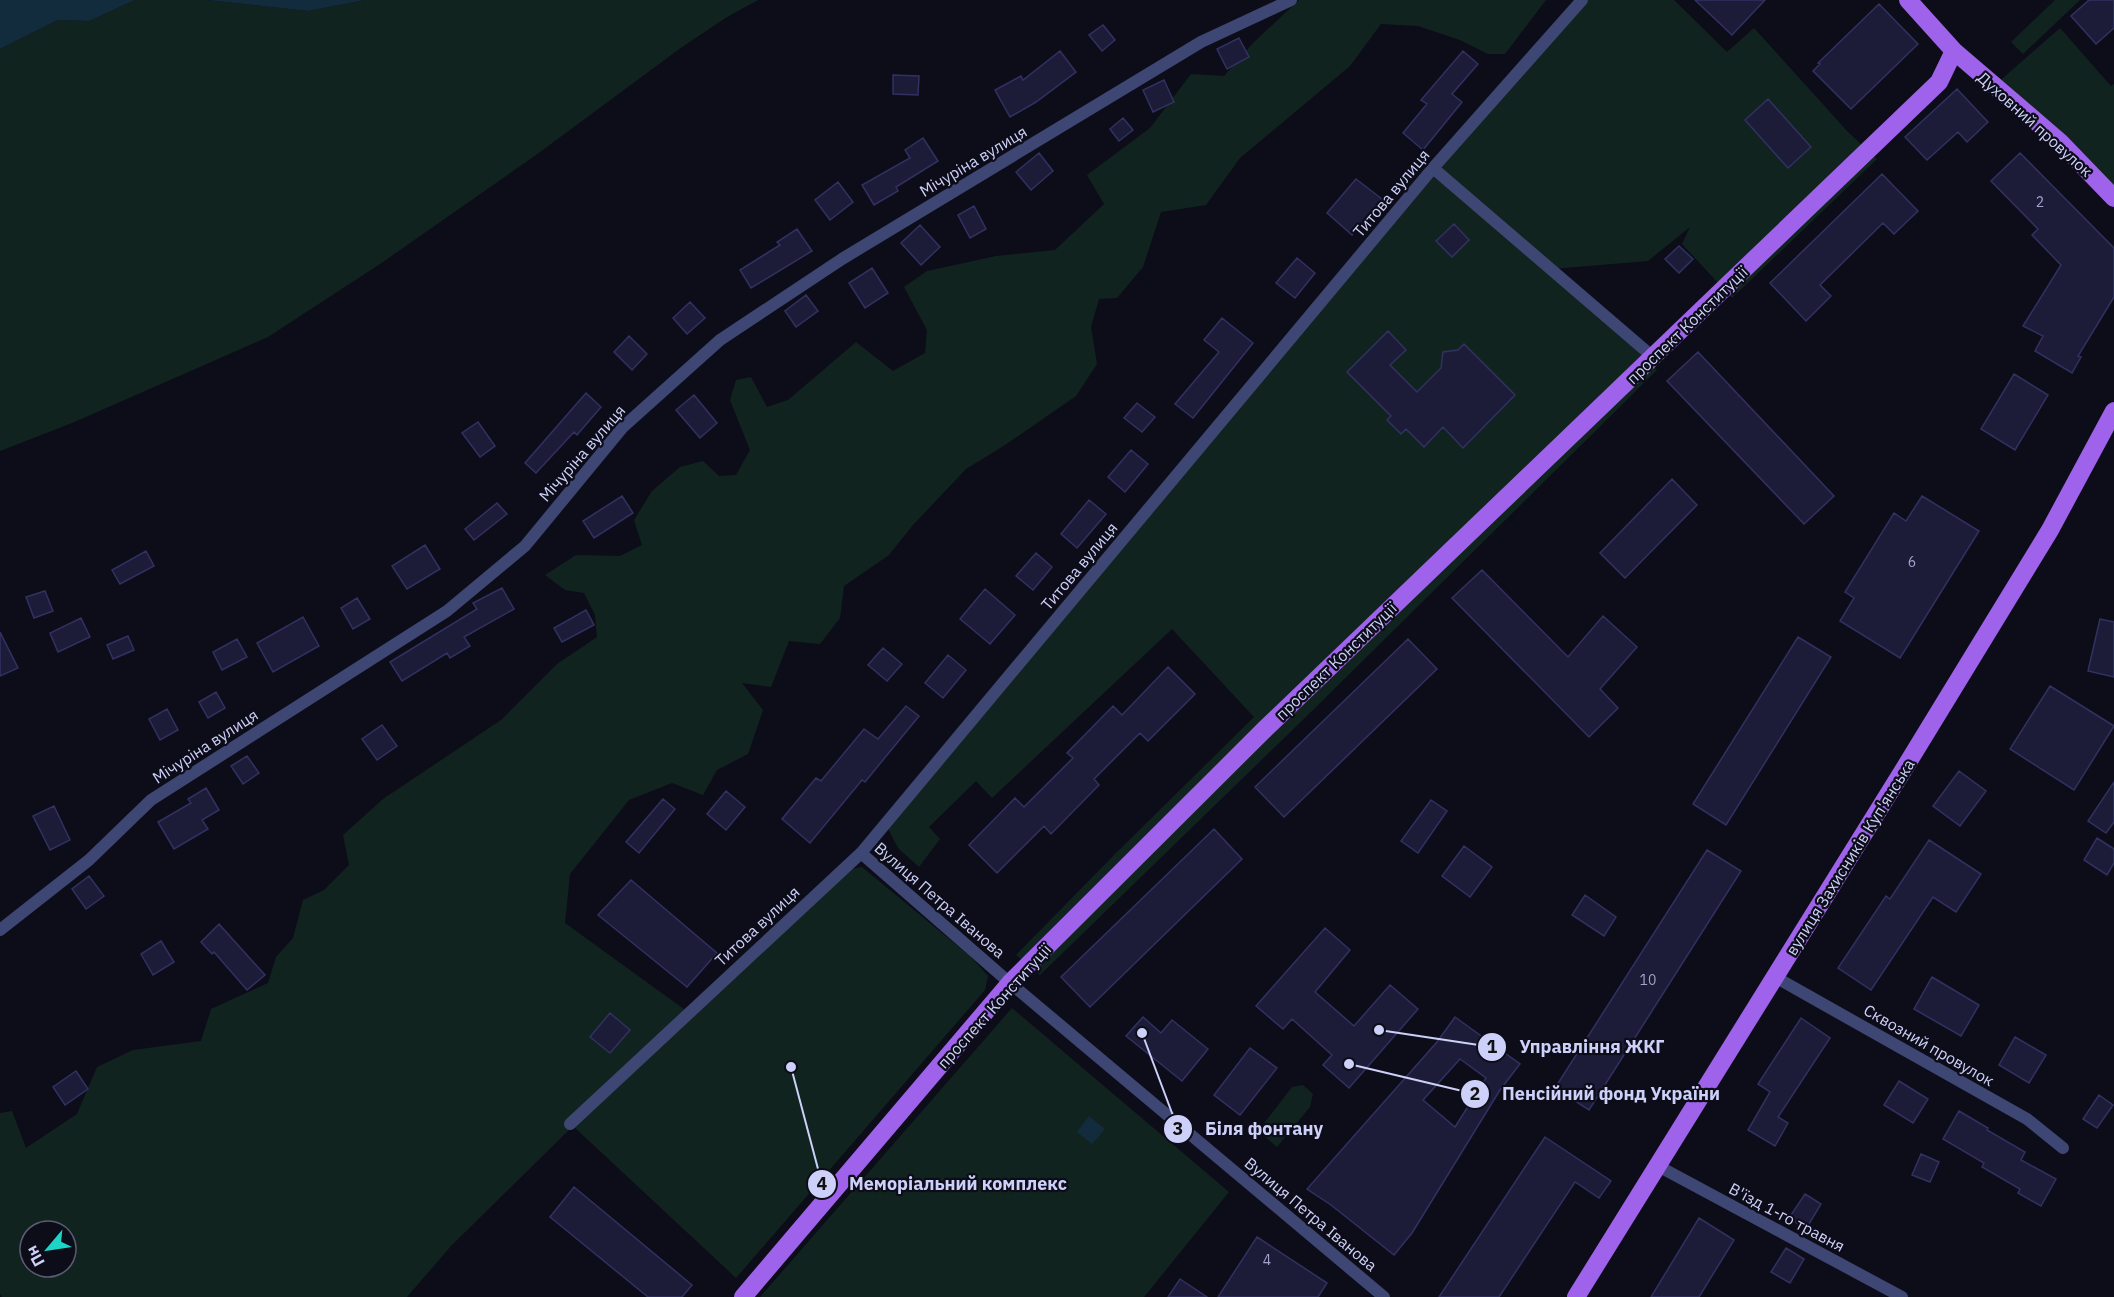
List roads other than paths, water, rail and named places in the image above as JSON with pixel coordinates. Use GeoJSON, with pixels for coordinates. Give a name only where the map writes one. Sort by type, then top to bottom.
{"type":"FeatureCollection","features":[{"type":"Feature","properties":{"kind":"main road","name":"Духовний провулок"},"geometry":{"type":"LineString","coordinates":[[1908,0],[1954,51],[2060,142],[2114,198]]}},
{"type":"Feature","properties":{"kind":"main road","name":"проспект Конституції"},"geometry":{"type":"LineString","coordinates":[[750,1295],[1010,983],[1265,729],[1939,82],[1954,51]]}},
{"type":"Feature","properties":{"kind":"main road","name":"вулиця Захисників Куп'янська"},"geometry":{"type":"LineString","coordinates":[[1576,1297],[2050,530],[2114,411]]}},
{"type":"Feature","properties":{"kind":"street","name":"Титова вулиця"},"geometry":{"type":"LineString","coordinates":[[570,1124],[861,853],[1433,168],[1582,0]]}},
{"type":"Feature","properties":{"kind":"street","name":"Мічуріна вулиця"},"geometry":{"type":"LineString","coordinates":[[0,930],[89,860],[151,800],[447,611],[525,546],[623,427],[720,340],[842,259],[1201,42],[1285,2]]}},
{"type":"Feature","properties":{"kind":"street"},"geometry":{"type":"LineString","coordinates":[[1433,168],[1653,357]]}},
{"type":"Feature","properties":{"kind":"street","name":"Вулиця Петра Іванова"},"geometry":{"type":"LineString","coordinates":[[861,853],[1010,983],[1384,1297]]}},
{"type":"Feature","properties":{"kind":"street","name":"Сквозний провулок"},"geometry":{"type":"LineString","coordinates":[[1775,977],[2027,1119],[2063,1148]]}},
{"type":"Feature","properties":{"kind":"street","name":"В'їзд 1-го травня"},"geometry":{"type":"LineString","coordinates":[[1658,1166],[1902,1297]]}},
{"type":"Feature","properties":{"kind":"water"},"geometry":{"type":"Polygon","coordinates":[[[0,0],[135,0],[89,21],[58,20],[0,49],[0,0]]]}},
{"type":"Feature","properties":{"kind":"water"},"geometry":{"type":"Polygon","coordinates":[[[207,0],[365,0],[308,11],[207,0]]]}},
{"type":"Feature","properties":{"kind":"water"},"geometry":{"type":"Polygon","coordinates":[[[1089,1116],[1105,1129],[1092,1144],[1077,1132],[1089,1116]]]}},
{"type":"Feature","properties":{"kind":"place","name":"Управління ЖКГ"},"geometry":{"type":"Point","coordinates":[1379,1030]}},
{"type":"Feature","properties":{"kind":"place","name":"Біля фонтану"},"geometry":{"type":"Point","coordinates":[1142,1033]}},
{"type":"Feature","properties":{"kind":"place","name":"Пенсійний фонд України"},"geometry":{"type":"Point","coordinates":[1349,1064]}},
{"type":"Feature","properties":{"kind":"place","name":"Меморіальний комплекс"},"geometry":{"type":"Point","coordinates":[791,1067]}}]}
